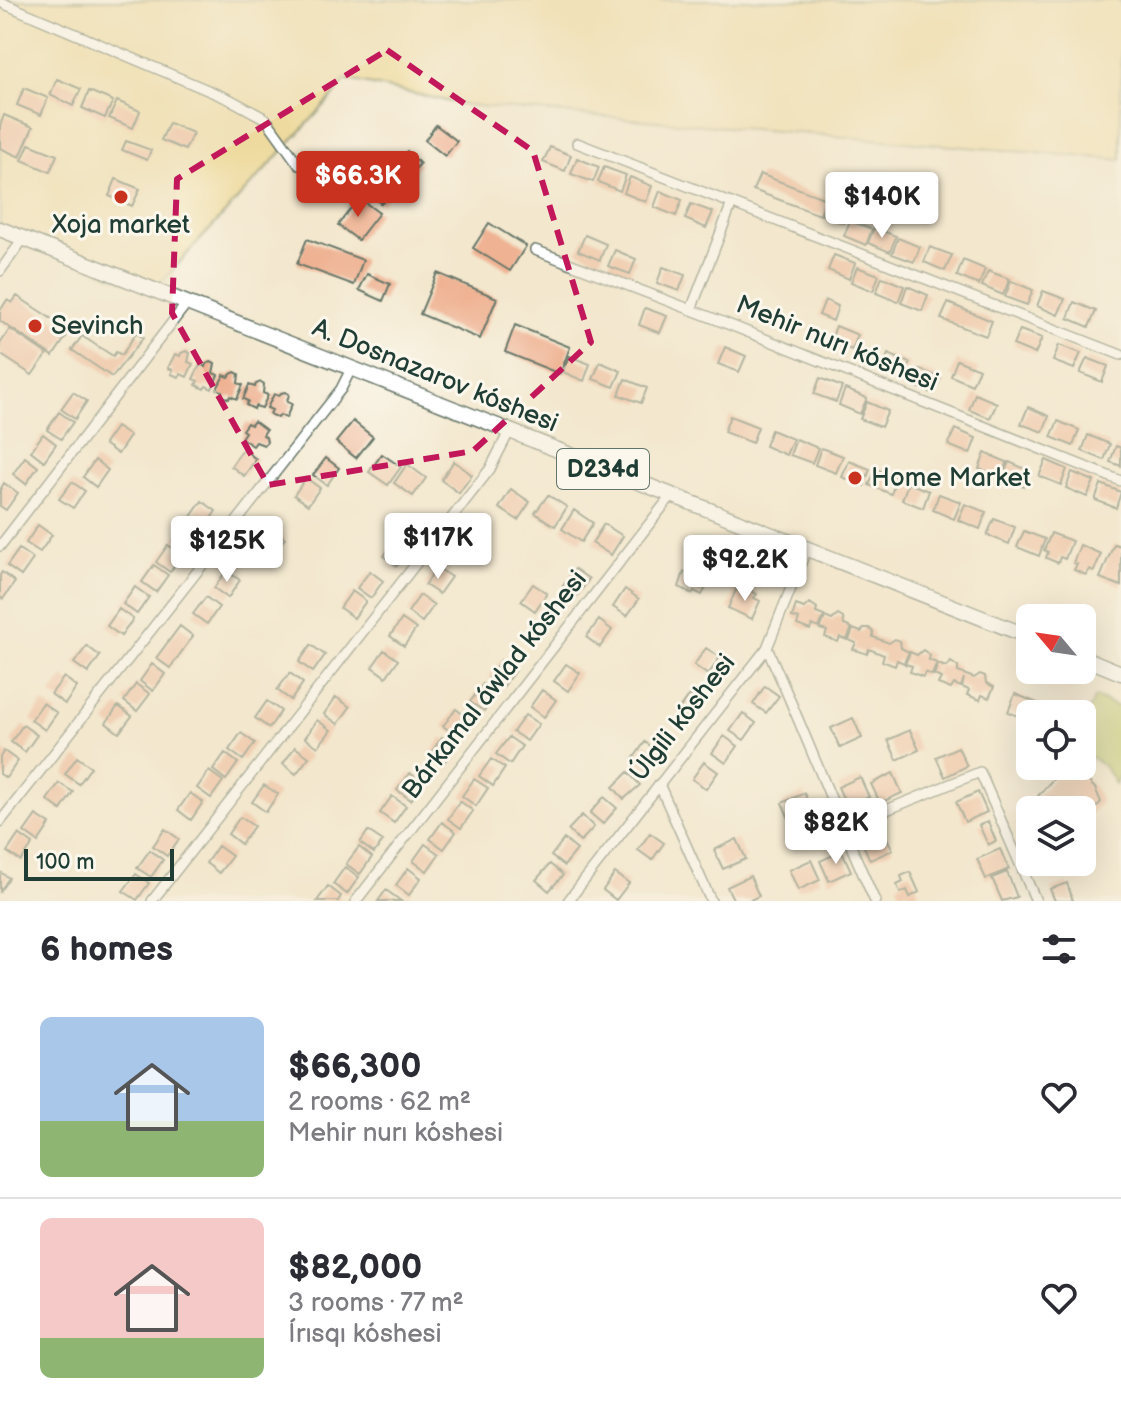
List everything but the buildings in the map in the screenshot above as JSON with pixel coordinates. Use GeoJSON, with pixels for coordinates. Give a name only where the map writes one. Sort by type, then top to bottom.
{"type":"FeatureCollection","features":[{"type":"Feature","properties":{"kind":"main road","name":"A. Dosnazarov kóshesi"},"geometry":{"type":"LineString","coordinates":[[0,229],[1016,631]]}},
{"type":"Feature","properties":{"kind":"main road"},"geometry":{"type":"LineString","coordinates":[[1096,663],[1121,673]]}},
{"type":"Feature","properties":{"kind":"street"},"geometry":{"type":"LineString","coordinates":[[0,2],[231,100],[266,119],[299,165]]}},
{"type":"Feature","properties":{"kind":"street"},"geometry":{"type":"LineString","coordinates":[[577,143],[1121,355]]}},
{"type":"Feature","properties":{"kind":"street"},"geometry":{"type":"LineString","coordinates":[[691,310],[732,203]]}},
{"type":"Feature","properties":{"kind":"street"},"geometry":{"type":"LineString","coordinates":[[0,271],[24,238]]}},
{"type":"Feature","properties":{"kind":"street","name":"Mehir nurı kóshesi"},"geometry":{"type":"LineString","coordinates":[[535,250],[1121,481]]}},
{"type":"Feature","properties":{"kind":"street"},"geometry":{"type":"LineString","coordinates":[[0,546],[187,303]]}},
{"type":"Feature","properties":{"kind":"street"},"geometry":{"type":"LineString","coordinates":[[0,822],[341,389],[352,367]]}},
{"type":"Feature","properties":{"kind":"street"},"geometry":{"type":"LineString","coordinates":[[152,901],[490,469],[509,432]]}},
{"type":"Feature","properties":{"kind":"street","name":"Bárkamal áwlad kóshesi"},"geometry":{"type":"LineString","coordinates":[[356,901],[671,496]]}},
{"type":"Feature","properties":{"kind":"street","name":"Úlgili kóshesi"},"geometry":{"type":"LineString","coordinates":[[568,901],[767,648],[807,548]]}},
{"type":"Feature","properties":{"kind":"street"},"geometry":{"type":"LineString","coordinates":[[767,648],[875,901]]}},
{"type":"Feature","properties":{"kind":"street"},"geometry":{"type":"LineString","coordinates":[[842,828],[980,772],[1036,901]]}},
{"type":"Feature","properties":{"kind":"street"},"geometry":{"type":"LineString","coordinates":[[659,784],[711,901]]}},
{"type":"Feature","properties":{"kind":"highlighted area"},"geometry":{"type":"Polygon","coordinates":[[[387,50],[533,151],[591,342],[473,451],[268,485],[172,313],[177,179],[387,50]]]}},
{"type":"Feature","properties":{"kind":"green space"},"geometry":{"type":"Polygon","coordinates":[[[1095,697],[1121,708],[1121,771],[1115,784],[1096,761],[1096,700],[1095,697]]]}},
{"type":"Feature","properties":{"kind":"sand"},"geometry":{"type":"Polygon","coordinates":[[[0,0],[1121,0],[1121,160],[465,105],[345,79],[334,95],[152,292],[0,230],[0,0]]]}},
{"type":"Feature","properties":{"kind":"place","name":"Xoja market"},"geometry":{"type":"Point","coordinates":[121,197]}},
{"type":"Feature","properties":{"kind":"place","name":"Sevinch"},"geometry":{"type":"Point","coordinates":[35,326]}},
{"type":"Feature","properties":{"kind":"place","name":"Home Market"},"geometry":{"type":"Point","coordinates":[855,478]}}]}
